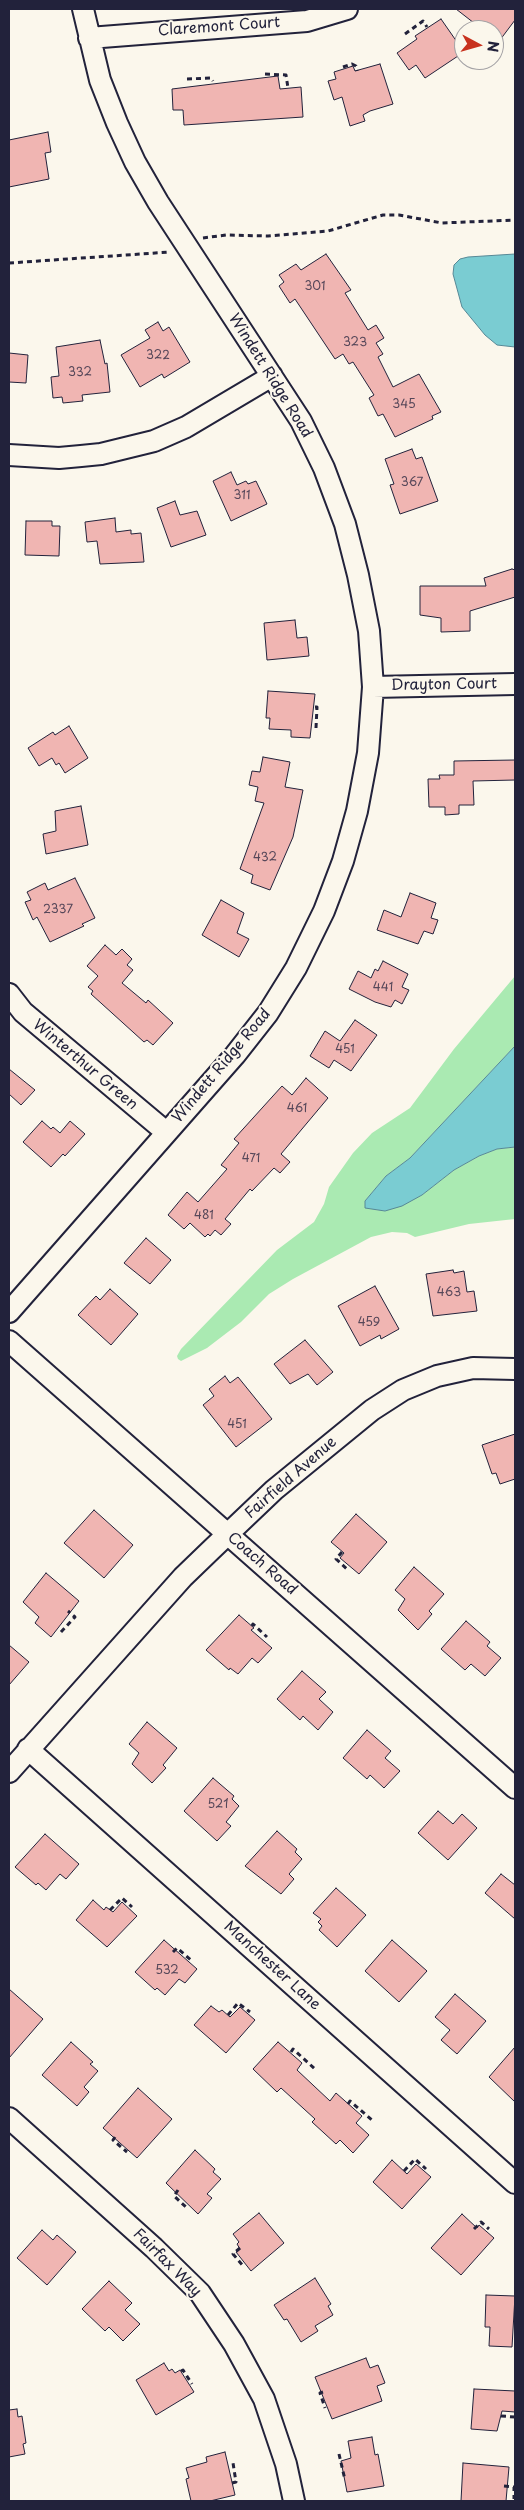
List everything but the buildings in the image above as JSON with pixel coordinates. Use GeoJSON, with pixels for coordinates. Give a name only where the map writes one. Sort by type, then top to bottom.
{"type":"FeatureCollection","features":[{"type":"Feature","properties":{"kind":"street","name":"Windett Ridge Road"},"geometry":{"type":"LineString","coordinates":[[9,1312],[235,1055],[268,1013],[296,968],[324,911],[343,861],[357,811],[368,753],[373,687],[369,631],[358,575],[345,524],[324,468],[301,421],[158,202],[135,162],[108,100],[89,38],[83,9]]}},
{"type":"Feature","properties":{"kind":"street","name":"Claremont Court"},"geometry":{"type":"LineString","coordinates":[[89,38],[306,21],[347,9]]}},
{"type":"Feature","properties":{"kind":"street"},"geometry":{"type":"LineString","coordinates":[[9,455],[59,458],[101,454],[154,442],[186,427],[272,376]]}},
{"type":"Feature","properties":{"kind":"street","name":"Drayton Court"},"geometry":{"type":"LineString","coordinates":[[373,687],[515,684]]}},
{"type":"Feature","properties":{"kind":"street","name":"Winterthur Green"},"geometry":{"type":"LineString","coordinates":[[9,994],[23,1012],[166,1132]]}},
{"type":"Feature","properties":{"kind":"street","name":"Coach Road"},"geometry":{"type":"LineString","coordinates":[[9,1341],[515,1788]]}},
{"type":"Feature","properties":{"kind":"street","name":"Fairfield Avenue"},"geometry":{"type":"LineString","coordinates":[[9,1772],[183,1577],[227,1533],[304,1465],[372,1410],[403,1390],[437,1376],[473,1368],[515,1369]]}},
{"type":"Feature","properties":{"kind":"street","name":"Manchester Lane"},"geometry":{"type":"LineString","coordinates":[[28,1749],[515,2183]]}},
{"type":"Feature","properties":{"kind":"street","name":"Fairfax Way"},"geometry":{"type":"LineString","coordinates":[[9,2118],[154,2248],[200,2294],[234,2344],[264,2399],[286,2464],[294,2501]]}},
{"type":"Feature","properties":{"kind":"path"},"geometry":{"type":"LineString","coordinates":[[405,34],[423,21],[427,27]]}},
{"type":"Feature","properties":{"kind":"path"},"geometry":{"type":"LineString","coordinates":[[343,67],[352,64],[356,66],[357,71]]}},
{"type":"Feature","properties":{"kind":"path"},"geometry":{"type":"LineString","coordinates":[[265,74],[286,75],[288,88]]}},
{"type":"Feature","properties":{"kind":"path"},"geometry":{"type":"LineString","coordinates":[[186,79],[211,78],[213,81]]}},
{"type":"Feature","properties":{"kind":"path"},"geometry":{"type":"LineString","coordinates":[[199,239],[226,235],[268,236],[328,230],[383,215],[399,215],[442,223],[515,220]]}},
{"type":"Feature","properties":{"kind":"path"},"geometry":{"type":"LineString","coordinates":[[9,263],[161,254],[174,251]]}},
{"type":"Feature","properties":{"kind":"path"},"geometry":{"type":"LineString","coordinates":[[314,707],[317,707],[316,728]]}},
{"type":"Feature","properties":{"kind":"path"},"geometry":{"type":"LineString","coordinates":[[342,1552],[336,1559],[348,1570]]}},
{"type":"Feature","properties":{"kind":"path"},"geometry":{"type":"LineString","coordinates":[[61,1632],[74,1617],[68,1611]]}},
{"type":"Feature","properties":{"kind":"path"},"geometry":{"type":"LineString","coordinates":[[252,1626],[253,1624],[267,1637]]}},
{"type":"Feature","properties":{"kind":"path"},"geometry":{"type":"LineString","coordinates":[[110,1910],[122,1898],[132,1907]]}},
{"type":"Feature","properties":{"kind":"path"},"geometry":{"type":"LineString","coordinates":[[173,1952],[177,1948],[191,1960]]}},
{"type":"Feature","properties":{"kind":"path"},"geometry":{"type":"LineString","coordinates":[[228,2015],[238,2003],[250,2012]]}},
{"type":"Feature","properties":{"kind":"path"},"geometry":{"type":"LineString","coordinates":[[290,2052],[293,2050],[314,2069]]}},
{"type":"Feature","properties":{"kind":"path"},"geometry":{"type":"LineString","coordinates":[[348,2104],[350,2101],[372,2120]]}},
{"type":"Feature","properties":{"kind":"path"},"geometry":{"type":"LineString","coordinates":[[115,2137],[113,2140],[127,2152]]}},
{"type":"Feature","properties":{"kind":"path"},"geometry":{"type":"LineString","coordinates":[[404,2171],[415,2159],[426,2169]]}},
{"type":"Feature","properties":{"kind":"path"},"geometry":{"type":"LineString","coordinates":[[178,2190],[174,2196],[187,2208]]}},
{"type":"Feature","properties":{"kind":"path"},"geometry":{"type":"LineString","coordinates":[[474,2229],[481,2222],[489,2229]]}},
{"type":"Feature","properties":{"kind":"path"},"geometry":{"type":"LineString","coordinates":[[240,2248],[233,2254],[244,2267]]}},
{"type":"Feature","properties":{"kind":"path"},"geometry":{"type":"LineString","coordinates":[[181,2371],[183,2370],[192,2384]]}},
{"type":"Feature","properties":{"kind":"path"},"geometry":{"type":"LineString","coordinates":[[323,2392],[320,2393],[325,2408]]}},
{"type":"Feature","properties":{"kind":"path"},"geometry":{"type":"LineString","coordinates":[[501,2416],[515,2417]]}},
{"type":"Feature","properties":{"kind":"path"},"geometry":{"type":"LineString","coordinates":[[339,2454],[344,2480]]}},
{"type":"Feature","properties":{"kind":"path"},"geometry":{"type":"LineString","coordinates":[[232,2483],[236,2482],[233,2463]]}},
{"type":"Feature","properties":{"kind":"path"},"geometry":{"type":"LineString","coordinates":[[504,2486],[514,2487],[514,2499]]}},
{"type":"Feature","properties":{"kind":"green space"},"geometry":{"type":"Polygon","coordinates":[[[515,976],[515,1046],[410,1158],[386,1176],[365,1201],[365,1207],[385,1211],[422,1195],[454,1170],[479,1156],[497,1149],[515,1147],[515,1219],[469,1224],[415,1237],[407,1233],[392,1232],[371,1237],[269,1294],[241,1322],[207,1348],[181,1361],[178,1359],[177,1356],[181,1349],[277,1250],[314,1222],[324,1204],[329,1187],[353,1153],[372,1133],[410,1108],[454,1049],[515,976]]]}},
{"type":"Feature","properties":{"kind":"water"},"geometry":{"type":"Polygon","coordinates":[[[515,254],[515,347],[497,345],[485,335],[462,307],[453,274],[454,265],[460,259],[515,254]]]}},
{"type":"Feature","properties":{"kind":"water"},"geometry":{"type":"Polygon","coordinates":[[[515,1046],[515,1147],[497,1149],[479,1156],[454,1170],[422,1195],[402,1206],[385,1211],[365,1208],[365,1201],[386,1176],[410,1158],[515,1046]]]}}]}
